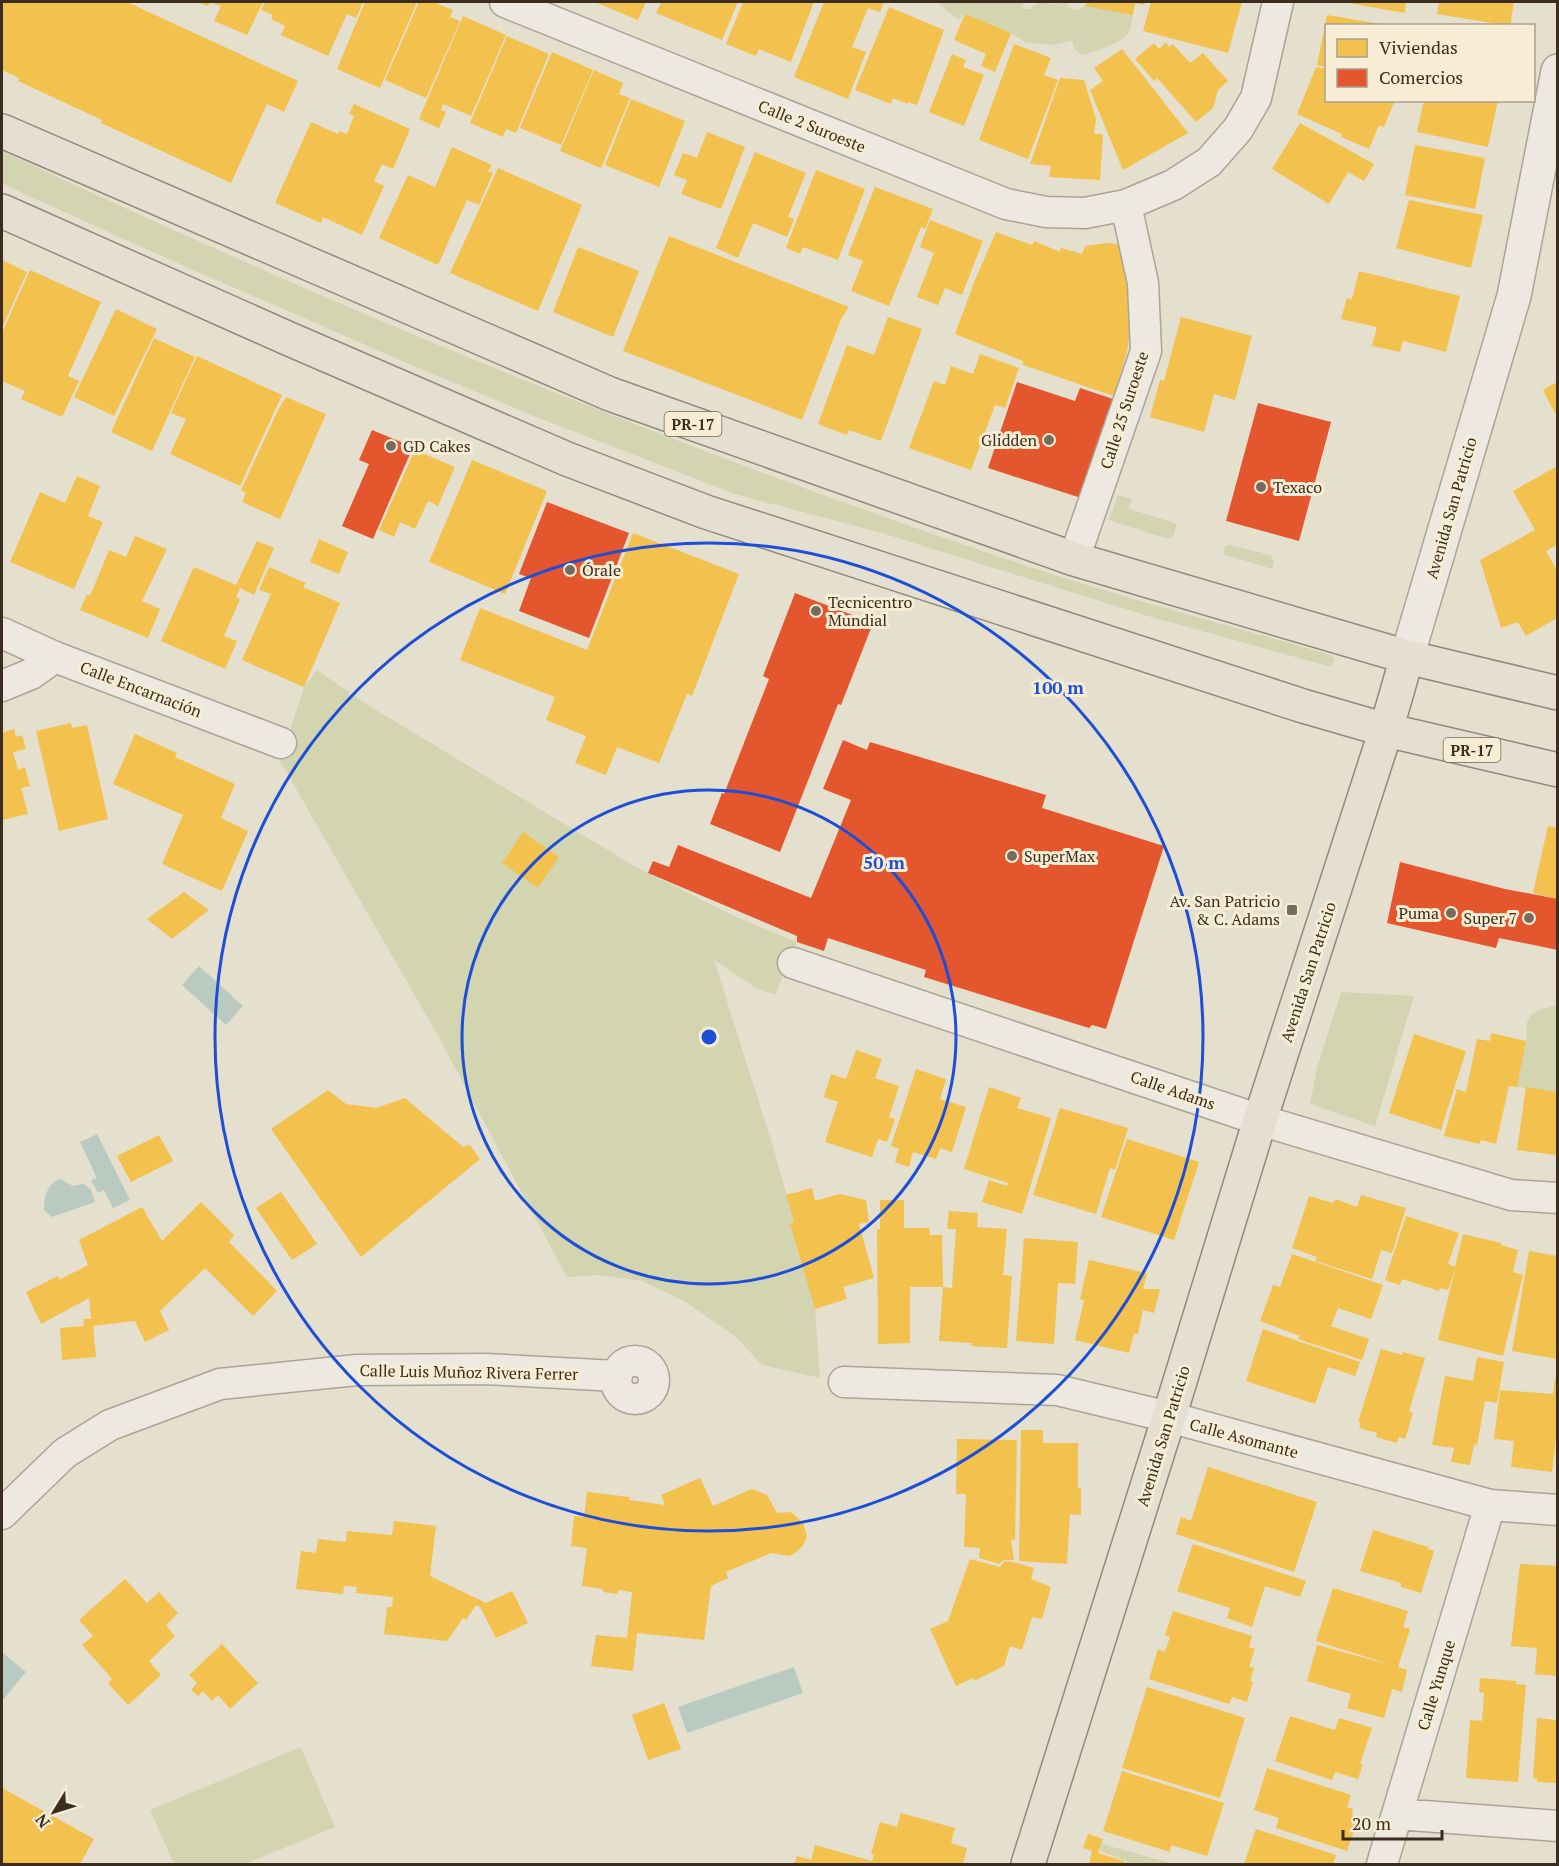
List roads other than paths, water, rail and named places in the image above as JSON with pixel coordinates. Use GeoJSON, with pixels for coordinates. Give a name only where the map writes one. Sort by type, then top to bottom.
{"type":"FeatureCollection","features":[{"type":"Feature","properties":{"kind":"main road","name":"PR-17"},"geometry":{"type":"LineString","coordinates":[[2,131],[610,394],[1074,559],[1407,657],[1557,693]]}},
{"type":"Feature","properties":{"kind":"main road","name":"PR-17"},"geometry":{"type":"LineString","coordinates":[[2,211],[567,459],[706,512],[1292,703],[1386,730],[1557,770]]}},
{"type":"Feature","properties":{"kind":"main road","name":"Avenida San Patricio"},"geometry":{"type":"LineString","coordinates":[[1028,1864],[1260,1120],[1386,730],[1407,657]]}},
{"type":"Feature","properties":{"kind":"street","name":"Calle 2 Suroeste"},"geometry":{"type":"LineString","coordinates":[[505,2],[1006,204],[1046,212],[1084,213],[1126,206]]}},
{"type":"Feature","properties":{"kind":"street"},"geometry":{"type":"LineString","coordinates":[[1126,206],[1173,185],[1209,162],[1238,129],[1256,98],[1278,2]]}},
{"type":"Feature","properties":{"kind":"street","name":"Avenida San Patricio"},"geometry":{"type":"LineString","coordinates":[[1407,657],[1514,296],[1557,71]]}},
{"type":"Feature","properties":{"kind":"street","name":"Calle 25 Suroeste"},"geometry":{"type":"LineString","coordinates":[[1074,559],[1146,351],[1143,283],[1126,206]]}},
{"type":"Feature","properties":{"kind":"street","name":"Calle Encarnación"},"geometry":{"type":"LineString","coordinates":[[2,633],[55,657],[281,743]]}},
{"type":"Feature","properties":{"kind":"street"},"geometry":{"type":"LineString","coordinates":[[2,686],[31,674],[55,657]]}},
{"type":"Feature","properties":{"kind":"street","name":"Calle Adams"},"geometry":{"type":"LineString","coordinates":[[793,963],[1260,1120],[1511,1195],[1557,1198]]}},
{"type":"Feature","properties":{"kind":"street","name":"Calle Luis Muñoz Rivera Ferrer"},"geometry":{"type":"LineString","coordinates":[[2,1514],[65,1453],[110,1425],[220,1384],[357,1370],[485,1369],[617,1376]]}},
{"type":"Feature","properties":{"kind":"street","name":"Calle Asomante"},"geometry":{"type":"LineString","coordinates":[[844,1382],[1057,1390],[1169,1417],[1490,1505],[1557,1510]]}},
{"type":"Feature","properties":{"kind":"street","name":"Calle Yunque"},"geometry":{"type":"LineString","coordinates":[[1382,1864],[1490,1505]]}},
{"type":"Feature","properties":{"kind":"street"},"geometry":{"type":"LineString","coordinates":[[1397,1814],[1557,1826]]}},
{"type":"Feature","properties":{"kind":"place","name":"Glidden"},"geometry":{"type":"Point","coordinates":[1049,440]}},
{"type":"Feature","properties":{"kind":"place","name":"GD Cakes"},"geometry":{"type":"Point","coordinates":[391,446]}},
{"type":"Feature","properties":{"kind":"place","name":"Texaco"},"geometry":{"type":"Point","coordinates":[1261,487]}},
{"type":"Feature","properties":{"kind":"place","name":"Órale"},"geometry":{"type":"Point","coordinates":[570,570]}},
{"type":"Feature","properties":{"kind":"place","name":"Tecnicentro Mundial"},"geometry":{"type":"Point","coordinates":[816,611]}},
{"type":"Feature","properties":{"kind":"place","name":"SuperMax"},"geometry":{"type":"Point","coordinates":[1012,856]}},
{"type":"Feature","properties":{"kind":"place","name":"Av. San Patricio & C. Adams"},"geometry":{"type":"Point","coordinates":[1292,910]}},
{"type":"Feature","properties":{"kind":"place","name":"Puma"},"geometry":{"type":"Point","coordinates":[1451,913]}},
{"type":"Feature","properties":{"kind":"place","name":"Super 7"},"geometry":{"type":"Point","coordinates":[1529,918]}}]}
